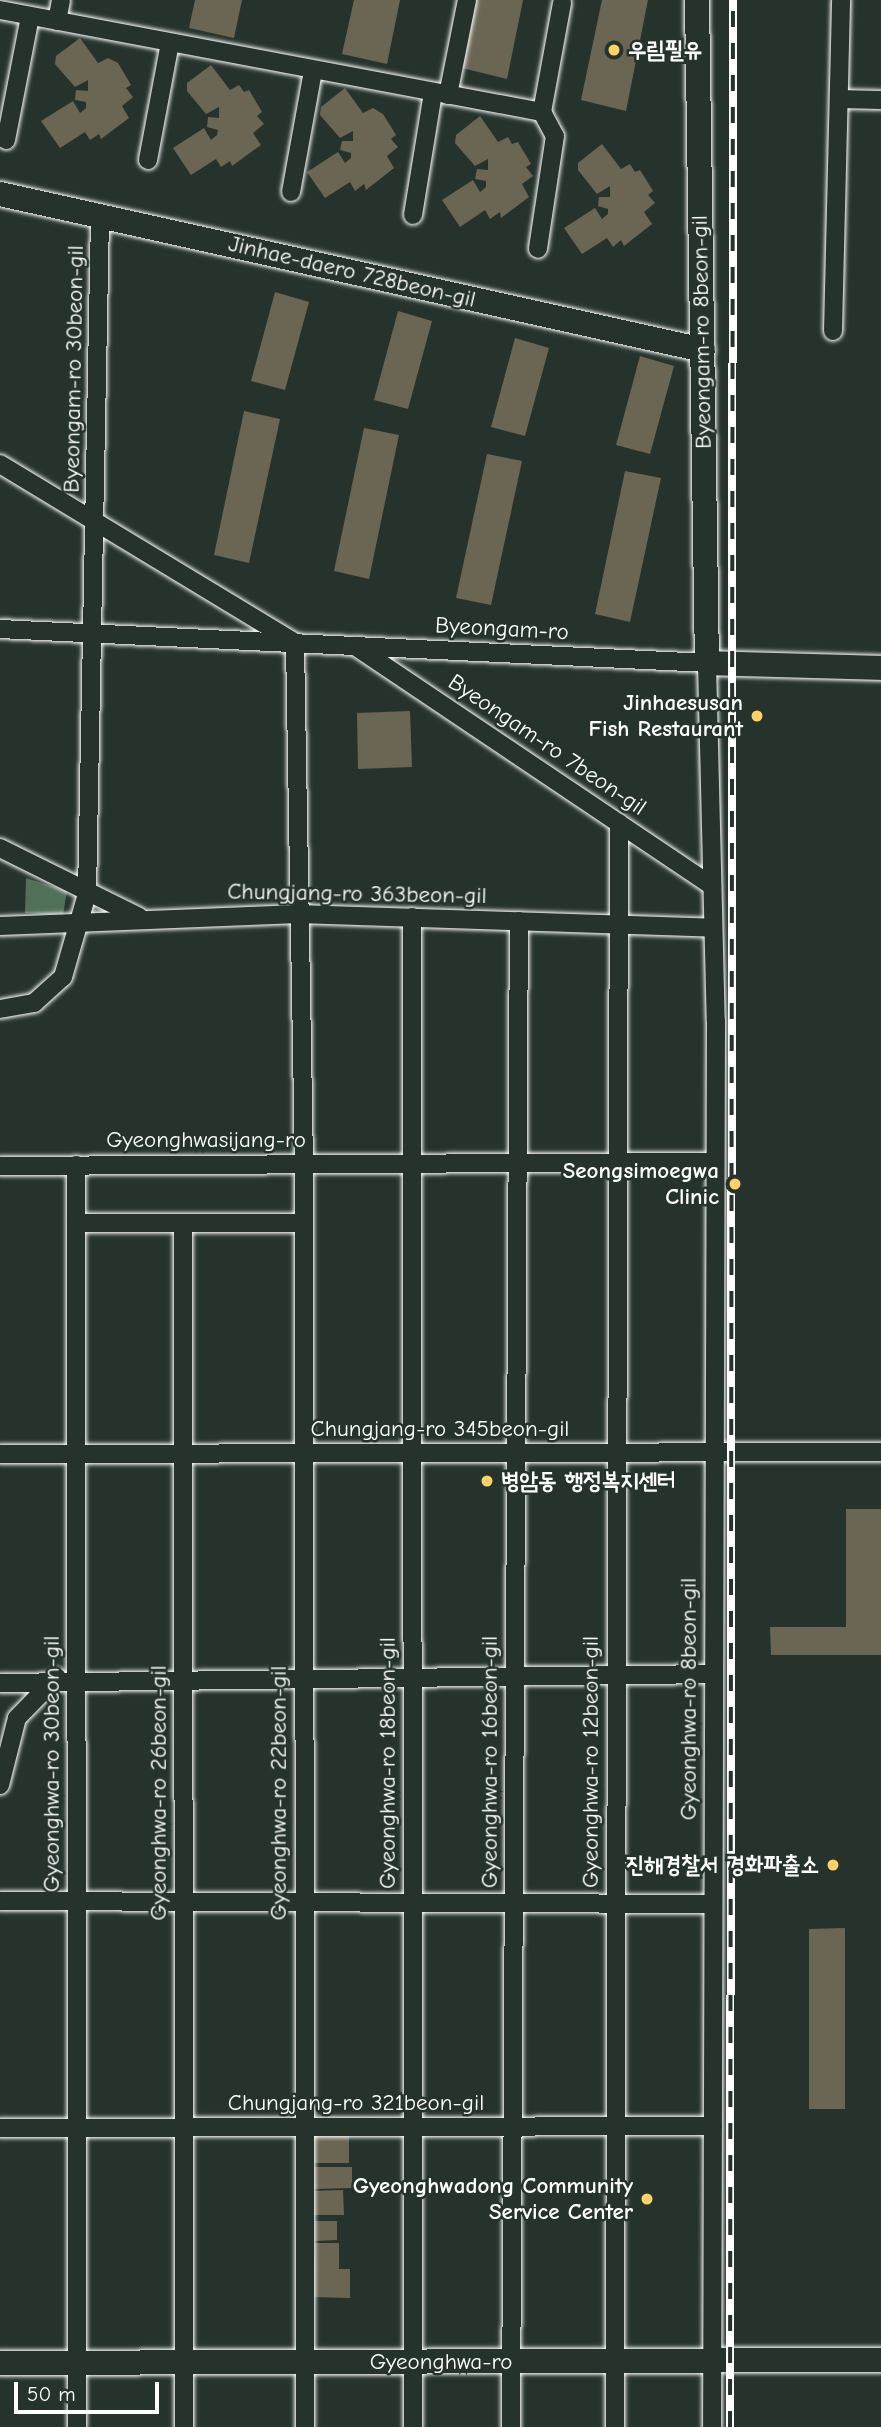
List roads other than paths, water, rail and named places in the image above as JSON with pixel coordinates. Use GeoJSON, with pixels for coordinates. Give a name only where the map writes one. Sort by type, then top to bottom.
{"type":"FeatureCollection","features":[{"type":"Feature","properties":{"kind":"street"},"geometry":{"type":"LineString","coordinates":[[57,21],[61,0]]}},
{"type":"Feature","properties":{"kind":"street"},"geometry":{"type":"LineString","coordinates":[[413,215],[441,94],[467,0]]}},
{"type":"Feature","properties":{"kind":"street","name":"Byeongam-ro 8beon-gil"},"geometry":{"type":"LineString","coordinates":[[697,0],[707,663]]}},
{"type":"Feature","properties":{"kind":"street"},"geometry":{"type":"LineString","coordinates":[[833,331],[841,0]]}},
{"type":"Feature","properties":{"kind":"street"},"geometry":{"type":"LineString","coordinates":[[538,249],[555,136],[542,112],[562,3]]}},
{"type":"Feature","properties":{"kind":"street"},"geometry":{"type":"LineString","coordinates":[[0,10],[542,112]]}},
{"type":"Feature","properties":{"kind":"street"},"geometry":{"type":"LineString","coordinates":[[6,140],[30,16]]}},
{"type":"Feature","properties":{"kind":"street"},"geometry":{"type":"LineString","coordinates":[[148,160],[170,43]]}},
{"type":"Feature","properties":{"kind":"street"},"geometry":{"type":"LineString","coordinates":[[292,191],[313,71]]}},
{"type":"Feature","properties":{"kind":"street"},"geometry":{"type":"LineString","coordinates":[[839,99],[881,100]]}},
{"type":"Feature","properties":{"kind":"street","name":"Jinhae-daero 728beon-gil"},"geometry":{"type":"LineString","coordinates":[[0,194],[703,350]]}},
{"type":"Feature","properties":{"kind":"street","name":"Byeongam-ro 30beon-gil"},"geometry":{"type":"LineString","coordinates":[[86,894],[94,633],[100,216]]}},
{"type":"Feature","properties":{"kind":"street","name":"Byeongam-ro 30beon-gil"},"geometry":{"type":"LineString","coordinates":[[0,464],[96,522]]}},
{"type":"Feature","properties":{"kind":"street","name":"Byeongam-ro"},"geometry":{"type":"LineString","coordinates":[[96,522],[295,643]]}},
{"type":"Feature","properties":{"kind":"street","name":"Byeongam-ro"},"geometry":{"type":"LineString","coordinates":[[0,629],[707,663]]}},
{"type":"Feature","properties":{"kind":"street","name":"Gyeonghwa-ro 22beon-gil"},"geometry":{"type":"LineString","coordinates":[[295,643],[304,1164],[305,2427]]}},
{"type":"Feature","properties":{"kind":"street","name":"Byeongam-ro 7beon-gil"},"geometry":{"type":"LineString","coordinates":[[355,646],[712,886]]}},
{"type":"Feature","properties":{"kind":"street"},"geometry":{"type":"LineString","coordinates":[[715,1162],[707,663],[881,668]]}},
{"type":"Feature","properties":{"kind":"street"},"geometry":{"type":"LineString","coordinates":[[616,1163],[619,823]]}},
{"type":"Feature","properties":{"kind":"street"},"geometry":{"type":"LineString","coordinates":[[0,848],[86,894],[142,919]]}},
{"type":"Feature","properties":{"kind":"street"},"geometry":{"type":"LineString","coordinates":[[0,1009],[34,1003],[64,977],[86,894]]}},
{"type":"Feature","properties":{"kind":"street","name":"Chungjang-ro 363beon-gil"},"geometry":{"type":"LineString","coordinates":[[0,926],[78,925],[142,919],[299,914],[713,928]]}},
{"type":"Feature","properties":{"kind":"street"},"geometry":{"type":"LineString","coordinates":[[412,918],[412,1164]]}},
{"type":"Feature","properties":{"kind":"street"},"geometry":{"type":"LineString","coordinates":[[516,1163],[519,922]]}},
{"type":"Feature","properties":{"kind":"street","name":"Gyeonghwasijang-ro"},"geometry":{"type":"LineString","coordinates":[[0,1166],[715,1162]]}},
{"type":"Feature","properties":{"kind":"street","name":"Gyeonghwa-ro 8beon-gil"},"geometry":{"type":"LineString","coordinates":[[712,2427],[715,1162]]}},
{"type":"Feature","properties":{"kind":"street","name":"Gyeonghwa-ro 16beon-gil"},"geometry":{"type":"LineString","coordinates":[[511,2427],[516,1163]]}},
{"type":"Feature","properties":{"kind":"street","name":"Gyeonghwa-ro 12beon-gil"},"geometry":{"type":"LineString","coordinates":[[615,2427],[616,1163]]}},
{"type":"Feature","properties":{"kind":"street","name":"Gyeonghwa-ro 18beon-gil"},"geometry":{"type":"LineString","coordinates":[[412,1164],[413,2427]]}},
{"type":"Feature","properties":{"kind":"street","name":"Gyeonghwa-ro 30beon-gil"},"geometry":{"type":"LineString","coordinates":[[76,1166],[77,2427]]}},
{"type":"Feature","properties":{"kind":"street"},"geometry":{"type":"LineString","coordinates":[[76,1223],[304,1223]]}},
{"type":"Feature","properties":{"kind":"street","name":"Gyeonghwa-ro 26beon-gil"},"geometry":{"type":"LineString","coordinates":[[183,1224],[184,2427]]}},
{"type":"Feature","properties":{"kind":"street","name":"Chungjang-ro 345beon-gil"},"geometry":{"type":"LineString","coordinates":[[0,1454],[881,1452]]}},
{"type":"Feature","properties":{"kind":"street"},"geometry":{"type":"LineString","coordinates":[[0,1785],[17,1718],[76,1658]]}},
{"type":"Feature","properties":{"kind":"street"},"geometry":{"type":"LineString","coordinates":[[0,1683],[714,1674]]}},
{"type":"Feature","properties":{"kind":"street"},"geometry":{"type":"LineString","coordinates":[[0,1901],[713,1904]]}},
{"type":"Feature","properties":{"kind":"street","name":"Chungjang-ro 321beon-gil"},"geometry":{"type":"LineString","coordinates":[[0,2128],[713,2126]]}},
{"type":"Feature","properties":{"kind":"street","name":"Gyeonghwa-ro"},"geometry":{"type":"LineString","coordinates":[[0,2363],[881,2360]]}},
{"type":"Feature","properties":{"kind":"railway"},"geometry":{"type":"LineString","coordinates":[[730,2427],[733,0]]}},
{"type":"Feature","properties":{"kind":"place","name":"우림필유"},"geometry":{"type":"Point","coordinates":[614,50]}},
{"type":"Feature","properties":{"kind":"place","name":"Jinhaesusan Fish Restaurant"},"geometry":{"type":"Point","coordinates":[757,716]}},
{"type":"Feature","properties":{"kind":"place","name":"Seongsimoegwa Clinic"},"geometry":{"type":"Point","coordinates":[735,1184]}},
{"type":"Feature","properties":{"kind":"place","name":"병암동 행정복지센터"},"geometry":{"type":"Point","coordinates":[487,1481]}},
{"type":"Feature","properties":{"kind":"place","name":"진해경찰서 경화파출소"},"geometry":{"type":"Point","coordinates":[833,1865]}},
{"type":"Feature","properties":{"kind":"place","name":"Gyeonghwadong Community Service Center"},"geometry":{"type":"Point","coordinates":[647,2199]}}]}
